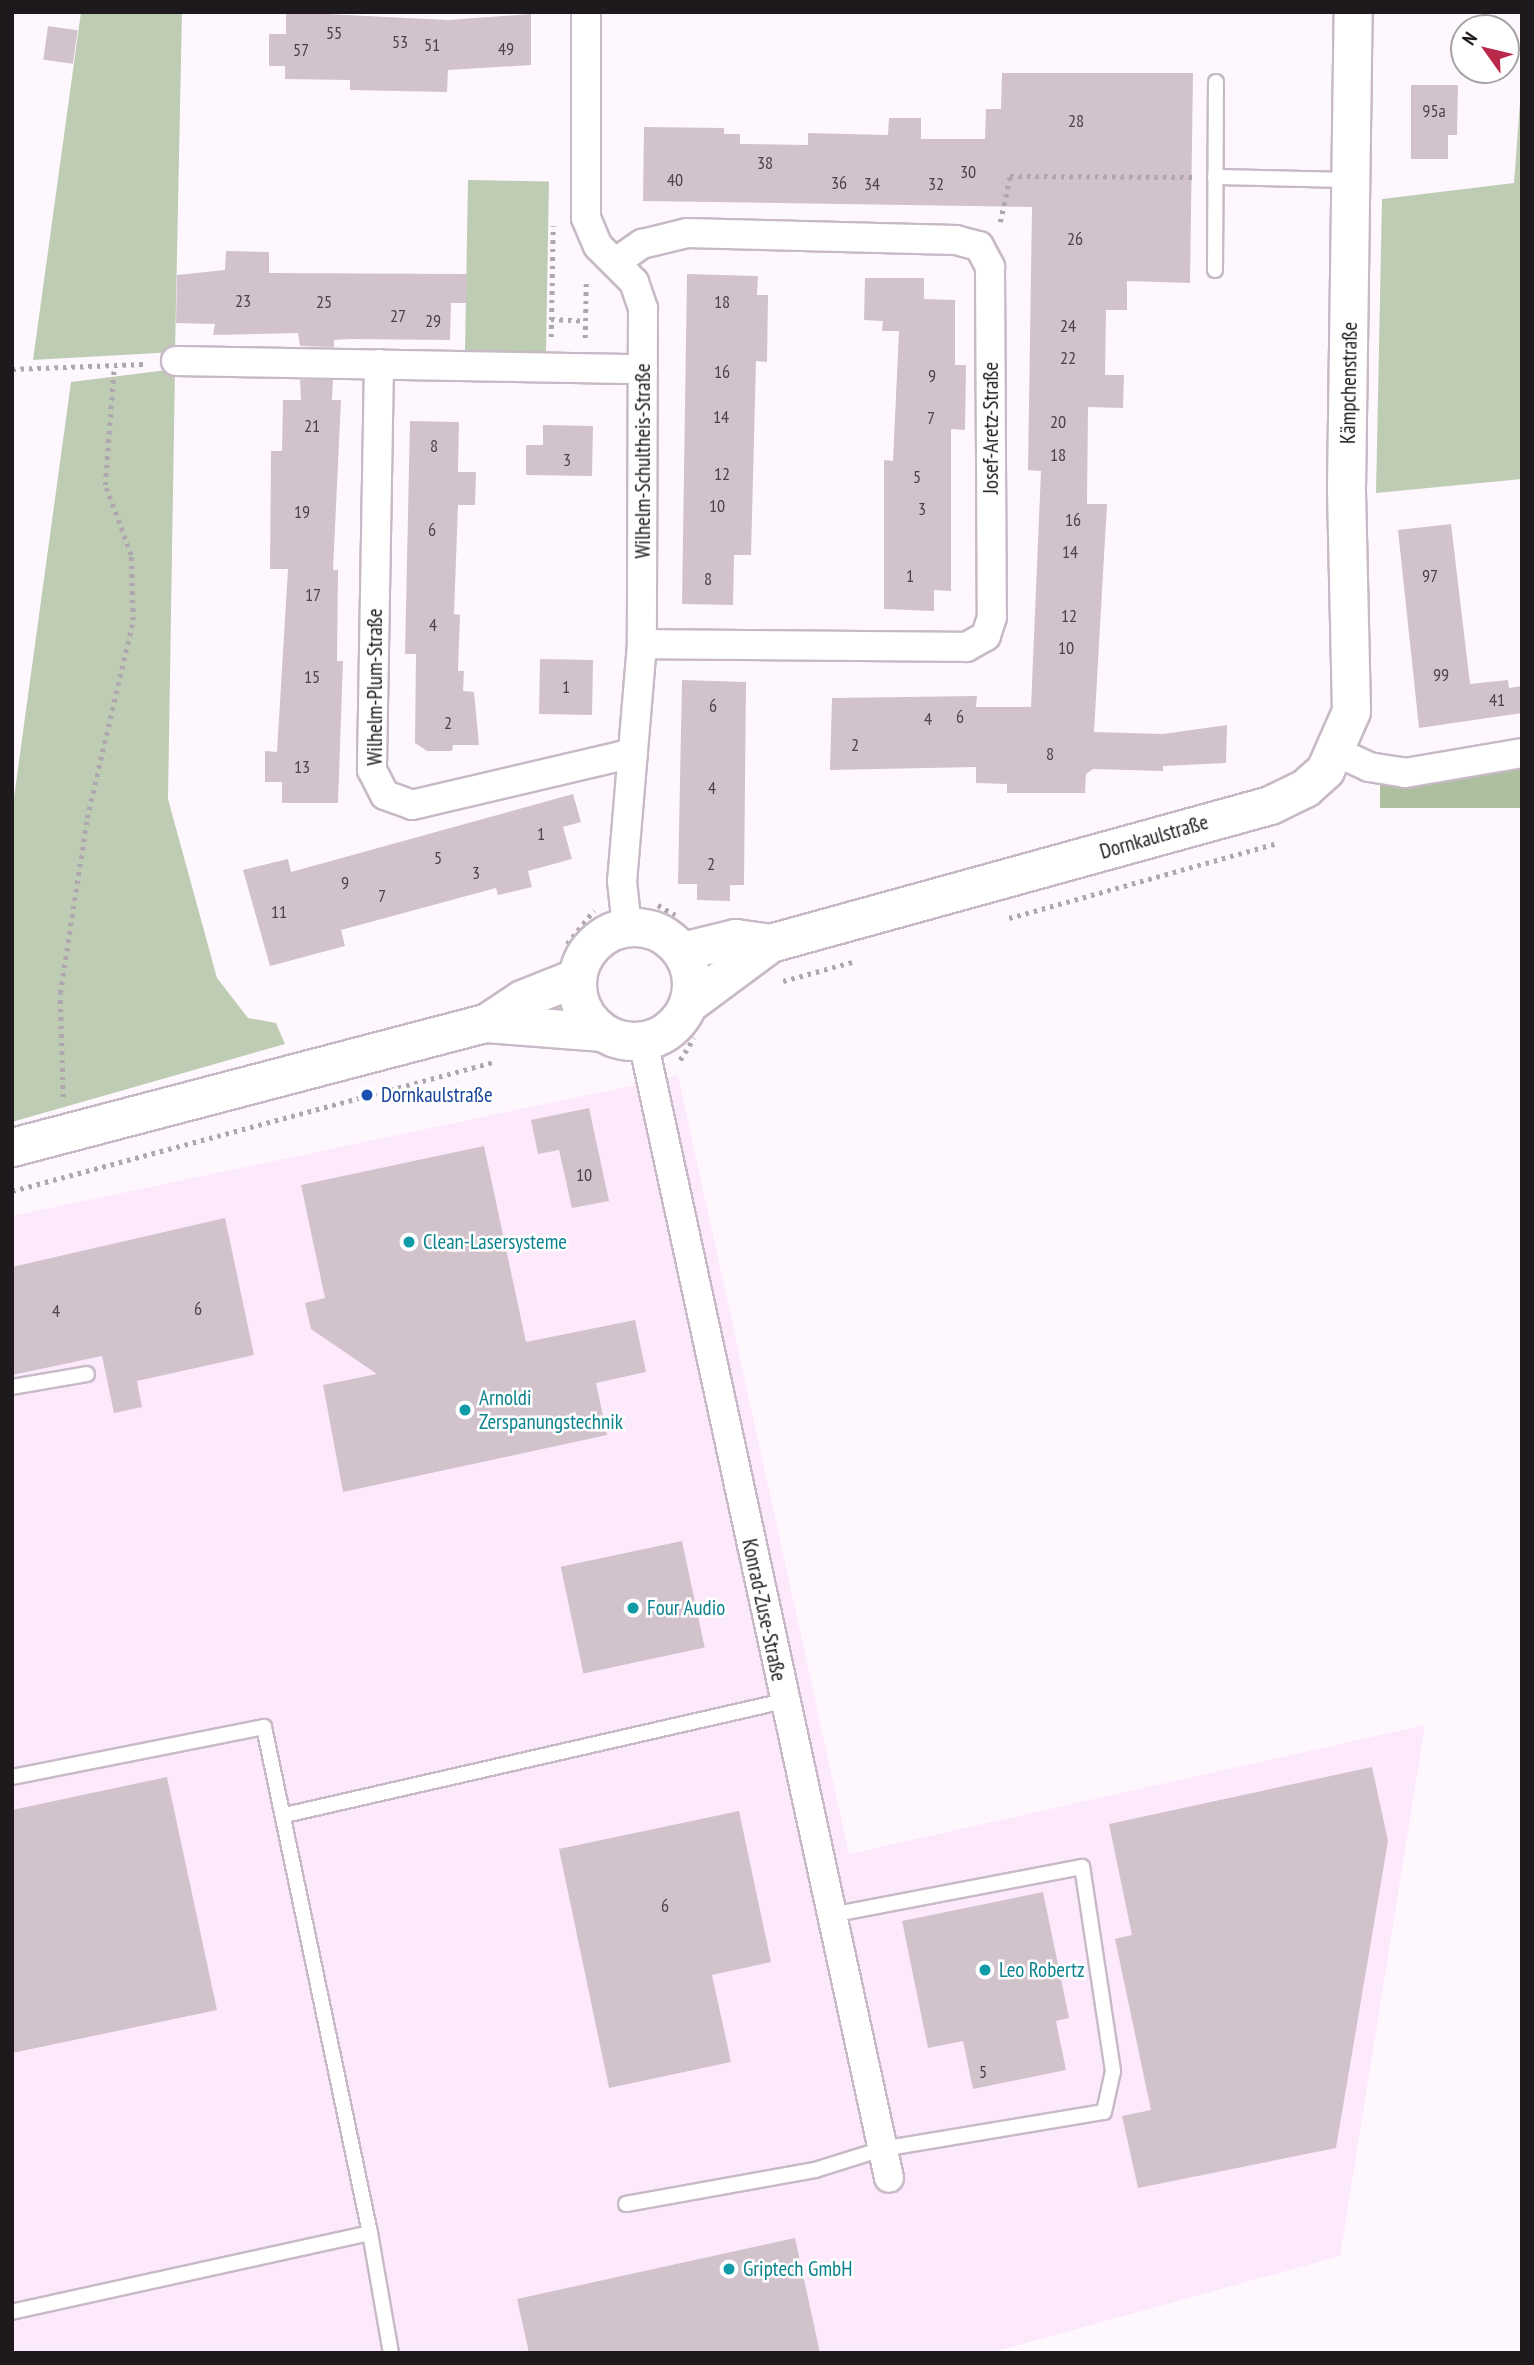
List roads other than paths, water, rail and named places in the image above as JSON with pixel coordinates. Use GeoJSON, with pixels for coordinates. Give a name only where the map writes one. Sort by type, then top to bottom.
{"type":"FeatureCollection","features":[{"type":"Feature","properties":{"kind":"street","name":"Wilhelm-Schultheis-Straße"},"geometry":{"type":"LineString","coordinates":[[586,12],[586,218],[598,246],[616,261],[634,282],[643,308],[642,644],[622,881],[627,927]]}},
{"type":"Feature","properties":{"kind":"street","name":"Kämpchenstraße"},"geometry":{"type":"LineString","coordinates":[[1336,752],[1351,711],[1346,489],[1353,180],[1353,12]]}},
{"type":"Feature","properties":{"kind":"street","name":"Josef-Aretz-Straße"},"geometry":{"type":"LineString","coordinates":[[616,261],[642,244],[687,233],[956,240],[979,246],[990,267],[992,617],[986,636],[966,647],[642,644]]}},
{"type":"Feature","properties":{"kind":"street"},"geometry":{"type":"LineString","coordinates":[[176,361],[643,369]]}},
{"type":"Feature","properties":{"kind":"street","name":"Wilhelm-Plum-Straße"},"geometry":{"type":"LineString","coordinates":[[379,364],[372,770],[385,795],[412,805],[633,753]]}},
{"type":"Feature","properties":{"kind":"street"},"geometry":{"type":"LineString","coordinates":[[1336,752],[1369,767],[1405,773],[1522,753]]}},
{"type":"Feature","properties":{"kind":"street","name":"Dornkaulstraße"},"geometry":{"type":"LineString","coordinates":[[682,950],[735,938],[770,943],[1270,805],[1305,788],[1336,752]]}},
{"type":"Feature","properties":{"kind":"street"},"geometry":{"type":"LineString","coordinates":[[486,1023],[603,1032],[643,1041],[663,1034],[695,1016],[692,985],[682,950],[648,928],[627,927],[594,944],[577,977],[582,1008],[603,1032]]}},
{"type":"Feature","properties":{"kind":"street","name":"Dornkaulstraße"},"geometry":{"type":"LineString","coordinates":[[695,1016],[770,943]]}},
{"type":"Feature","properties":{"kind":"street"},"geometry":{"type":"LineString","coordinates":[[12,1147],[486,1023],[522,999],[577,977]]}},
{"type":"Feature","properties":{"kind":"street","name":"Konrad-Zuse-Straße"},"geometry":{"type":"LineString","coordinates":[[643,1041],[889,2178]]}},
{"type":"Feature","properties":{"kind":"lane"},"geometry":{"type":"LineString","coordinates":[[1215,270],[1216,82]]}},
{"type":"Feature","properties":{"kind":"lane"},"geometry":{"type":"LineString","coordinates":[[1215,177],[1353,180]]}},
{"type":"Feature","properties":{"kind":"lane"},"geometry":{"type":"LineString","coordinates":[[12,1387],[87,1374]]}},
{"type":"Feature","properties":{"kind":"lane"},"geometry":{"type":"LineString","coordinates":[[285,1815],[784,1701]]}},
{"type":"Feature","properties":{"kind":"lane"},"geometry":{"type":"LineString","coordinates":[[12,1777],[264,1727],[285,1815],[370,2233],[391,2353]]}},
{"type":"Feature","properties":{"kind":"lane"},"geometry":{"type":"LineString","coordinates":[[626,2204],[815,2170],[882,2149],[1104,2112],[1113,2071],[1082,1867],[831,1915]]}},
{"type":"Feature","properties":{"kind":"lane"},"geometry":{"type":"LineString","coordinates":[[12,2312],[370,2233]]}},
{"type":"Feature","properties":{"kind":"place","name":"Dornkaulstraße"},"geometry":{"type":"Point","coordinates":[367,1095]}},
{"type":"Feature","properties":{"kind":"place","name":"Clean-Lasersysteme"},"geometry":{"type":"Point","coordinates":[409,1242]}},
{"type":"Feature","properties":{"kind":"place","name":"Arnoldi Zerspanungstechnik"},"geometry":{"type":"Point","coordinates":[465,1410]}},
{"type":"Feature","properties":{"kind":"place","name":"Four Audio"},"geometry":{"type":"Point","coordinates":[633,1608]}},
{"type":"Feature","properties":{"kind":"place","name":"Leo Robertz"},"geometry":{"type":"Point","coordinates":[985,1970]}},
{"type":"Feature","properties":{"kind":"place","name":"Griptech GmbH"},"geometry":{"type":"Point","coordinates":[729,2269]}}]}
